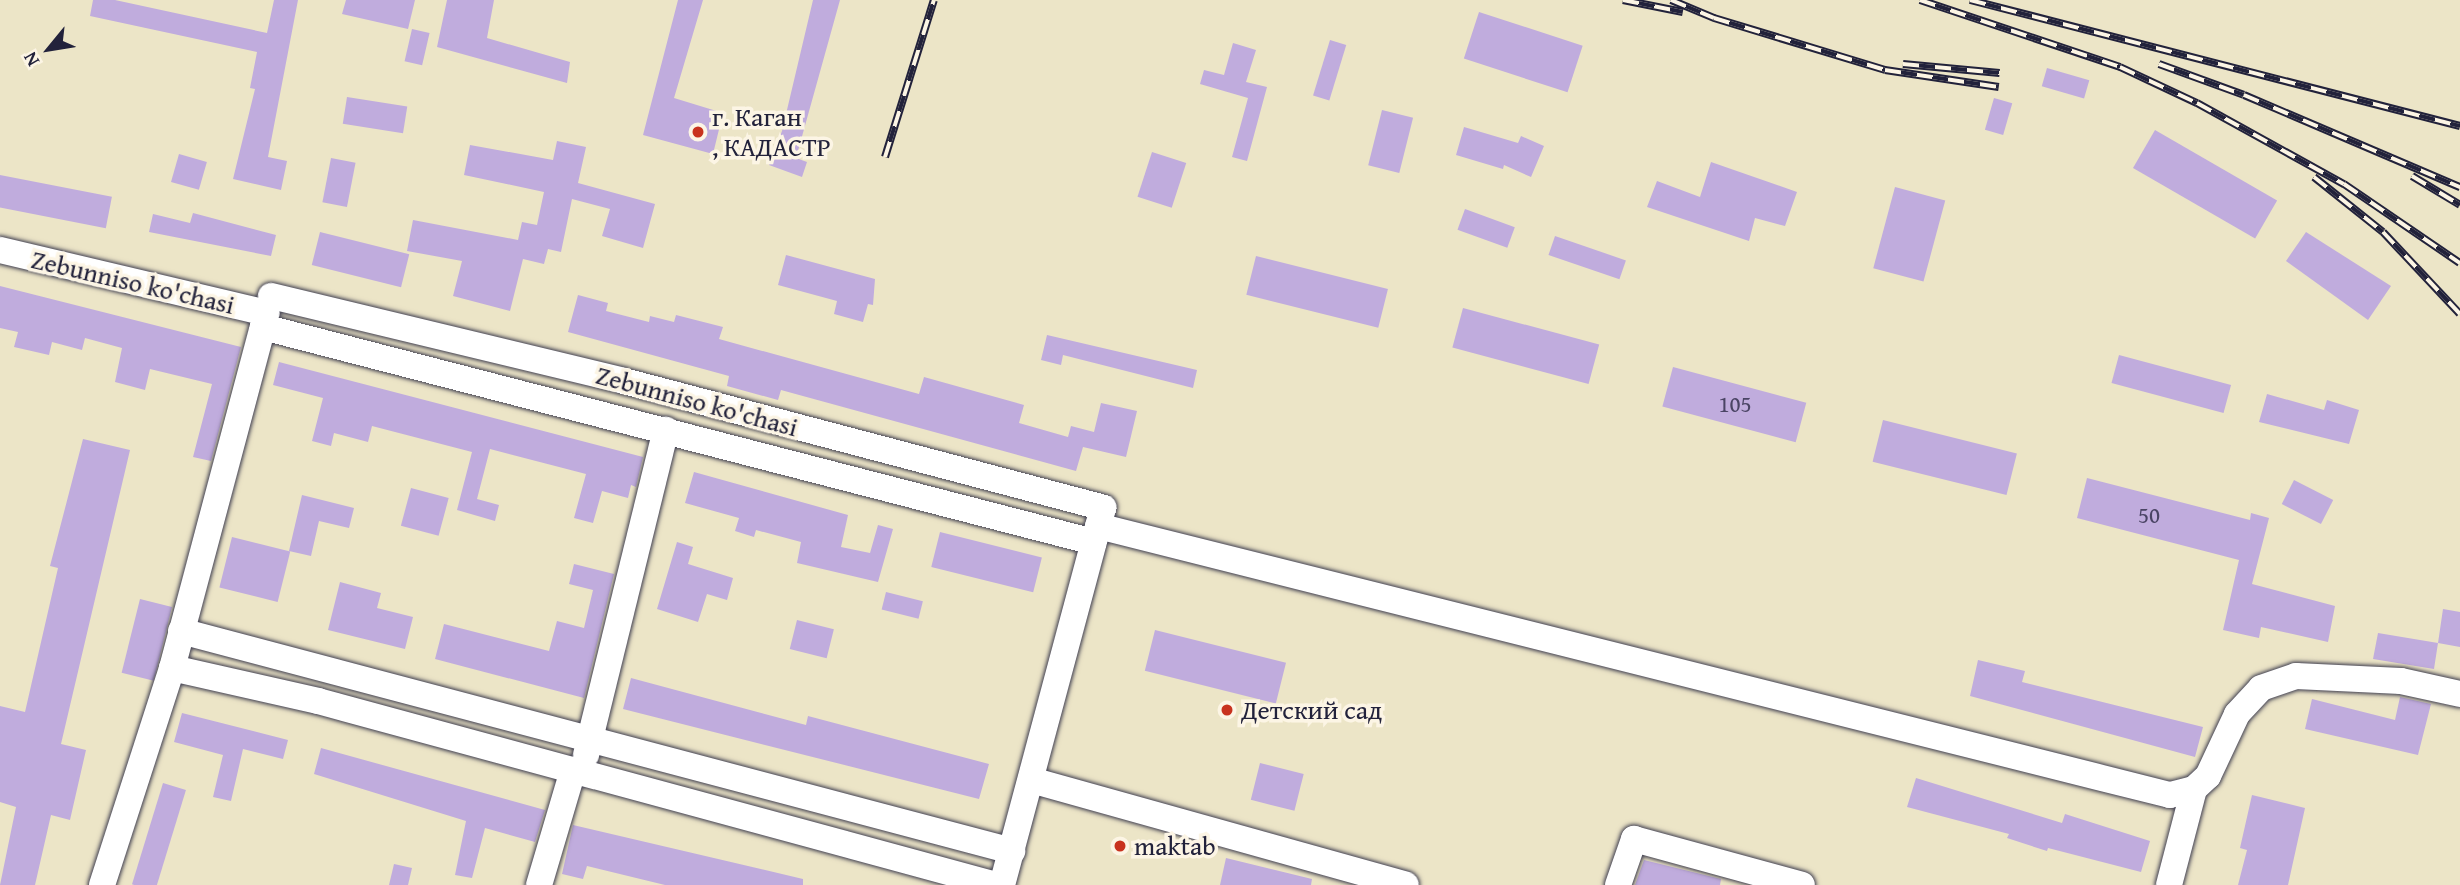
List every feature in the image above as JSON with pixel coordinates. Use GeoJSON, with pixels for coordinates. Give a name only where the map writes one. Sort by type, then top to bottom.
{"type":"FeatureCollection","features":[{"type":"Feature","properties":{"kind":"street","name":"Zebunniso ko'chasi"},"geometry":{"type":"LineString","coordinates":[[0,250],[267,312],[624,381],[1103,508],[1096,534],[666,430],[267,312]]}},
{"type":"Feature","properties":{"kind":"street"},"geometry":{"type":"LineString","coordinates":[[102,885],[172,668],[267,312]]}},
{"type":"Feature","properties":{"kind":"street"},"geometry":{"type":"LineString","coordinates":[[539,885],[577,771],[591,739],[666,430]]}},
{"type":"Feature","properties":{"kind":"street"},"geometry":{"type":"LineString","coordinates":[[1002,885],[1096,534],[2170,795],[2194,789],[2208,776],[2237,714],[2261,688],[2296,676],[2401,681],[2460,694]]}},
{"type":"Feature","properties":{"kind":"street"},"geometry":{"type":"LineString","coordinates":[[181,631],[1012,851]]}},
{"type":"Feature","properties":{"kind":"street"},"geometry":{"type":"LineString","coordinates":[[172,668],[318,701],[996,885]]}},
{"type":"Feature","properties":{"kind":"street"},"geometry":{"type":"LineString","coordinates":[[318,701],[309,682],[326,669]]}},
{"type":"Feature","properties":{"kind":"street"},"geometry":{"type":"LineString","coordinates":[[1031,780],[1406,885]]}},
{"type":"Feature","properties":{"kind":"street"},"geometry":{"type":"LineString","coordinates":[[2169,885],[2194,789]]}},
{"type":"Feature","properties":{"kind":"street"},"geometry":{"type":"LineString","coordinates":[[1618,885],[1634,839],[1802,885]]}},
{"type":"Feature","properties":{"kind":"building"},"geometry":{"type":"Polygon","coordinates":[[[93,0],[115,0],[267,33],[274,0],[298,0],[268,157],[287,161],[281,190],[233,179],[255,89],[250,88],[257,52],[90,16],[93,0]]]}},
{"type":"Feature","properties":{"kind":"building"},"geometry":{"type":"Polygon","coordinates":[[[346,0],[415,0],[408,29],[342,14],[346,0]]]}},
{"type":"Feature","properties":{"kind":"building"},"geometry":{"type":"Polygon","coordinates":[[[447,0],[494,0],[487,38],[570,62],[567,83],[437,47],[447,0]]]}},
{"type":"Feature","properties":{"kind":"building"},"geometry":{"type":"Polygon","coordinates":[[[678,0],[703,0],[674,98],[723,113],[713,154],[643,135],[678,0]]]}},
{"type":"Feature","properties":{"kind":"building"},"geometry":{"type":"Polygon","coordinates":[[[813,0],[840,0],[796,158],[807,162],[802,177],[769,165],[782,131],[813,0]]]}},
{"type":"Feature","properties":{"kind":"building"},"geometry":{"type":"Polygon","coordinates":[[[1479,12],[1583,46],[1568,92],[1464,59],[1479,12]]]}},
{"type":"Feature","properties":{"kind":"building"},"geometry":{"type":"Polygon","coordinates":[[[412,29],[430,33],[422,65],[405,61],[412,29]]]}},
{"type":"Feature","properties":{"kind":"building"},"geometry":{"type":"Polygon","coordinates":[[[1330,40],[1346,45],[1329,100],[1313,95],[1330,40]]]}},
{"type":"Feature","properties":{"kind":"building"},"geometry":{"type":"Polygon","coordinates":[[[1233,43],[1256,50],[1246,82],[1267,87],[1247,161],[1232,157],[1248,98],[1200,84],[1204,70],[1224,75],[1233,43]]]}},
{"type":"Feature","properties":{"kind":"building"},"geometry":{"type":"Polygon","coordinates":[[[2047,68],[2089,80],[2084,98],[2042,86],[2047,68]]]}},
{"type":"Feature","properties":{"kind":"building"},"geometry":{"type":"Polygon","coordinates":[[[347,97],[407,107],[403,133],[343,124],[347,97]]]}},
{"type":"Feature","properties":{"kind":"building"},"geometry":{"type":"Polygon","coordinates":[[[1994,98],[2012,103],[2003,135],[1985,130],[1994,98]]]}},
{"type":"Feature","properties":{"kind":"building"},"geometry":{"type":"Polygon","coordinates":[[[1382,110],[1413,118],[1399,173],[1368,165],[1382,110]]]}},
{"type":"Feature","properties":{"kind":"building"},"geometry":{"type":"Polygon","coordinates":[[[1464,127],[1518,143],[1521,136],[1544,146],[1531,177],[1504,165],[1503,169],[1456,155],[1464,127]]]}},
{"type":"Feature","properties":{"kind":"building"},"geometry":{"type":"Polygon","coordinates":[[[2155,130],[2277,200],[2255,239],[2133,168],[2155,130]]]}},
{"type":"Feature","properties":{"kind":"building"},"geometry":{"type":"Polygon","coordinates":[[[557,141],[586,147],[578,183],[655,204],[643,248],[602,236],[610,209],[572,199],[561,252],[548,249],[544,264],[523,259],[510,311],[453,296],[462,261],[407,251],[413,220],[518,240],[522,222],[537,225],[544,192],[464,175],[470,145],[553,160],[557,141]]]}},
{"type":"Feature","properties":{"kind":"building"},"geometry":{"type":"Polygon","coordinates":[[[1152,152],[1186,163],[1172,208],[1137,197],[1152,152]]]}},
{"type":"Feature","properties":{"kind":"building"},"geometry":{"type":"Polygon","coordinates":[[[179,154],[207,162],[199,190],[171,182],[179,154]]]}},
{"type":"Feature","properties":{"kind":"building"},"geometry":{"type":"Polygon","coordinates":[[[331,158],[356,163],[347,207],[322,202],[331,158]]]}},
{"type":"Feature","properties":{"kind":"building"},"geometry":{"type":"Polygon","coordinates":[[[1711,162],[1797,192],[1785,226],[1755,218],[1749,241],[1647,207],[1657,181],[1700,197],[1711,162]]]}},
{"type":"Feature","properties":{"kind":"building"},"geometry":{"type":"Polygon","coordinates":[[[0,175],[112,197],[106,228],[0,208],[0,175]]]}},
{"type":"Feature","properties":{"kind":"building"},"geometry":{"type":"Polygon","coordinates":[[[1895,187],[1945,200],[1923,282],[1873,268],[1895,187]]]}},
{"type":"Feature","properties":{"kind":"building"},"geometry":{"type":"Polygon","coordinates":[[[1465,209],[1515,227],[1507,248],[1457,230],[1465,209]]]}},
{"type":"Feature","properties":{"kind":"building"},"geometry":{"type":"Polygon","coordinates":[[[193,213],[276,235],[271,256],[149,232],[153,214],[190,223],[193,213]]]}},
{"type":"Feature","properties":{"kind":"building"},"geometry":{"type":"Polygon","coordinates":[[[320,232],[409,254],[401,287],[312,265],[320,232]]]}},
{"type":"Feature","properties":{"kind":"building"},"geometry":{"type":"Polygon","coordinates":[[[2306,232],[2391,286],[2368,320],[2286,261],[2306,232]]]}},
{"type":"Feature","properties":{"kind":"building"},"geometry":{"type":"Polygon","coordinates":[[[1555,236],[1626,260],[1619,279],[1548,255],[1555,236]]]}},
{"type":"Feature","properties":{"kind":"building"},"geometry":{"type":"Polygon","coordinates":[[[786,255],[875,279],[873,305],[868,304],[863,322],[834,314],[837,301],[778,285],[786,255]]]}},
{"type":"Feature","properties":{"kind":"building"},"geometry":{"type":"Polygon","coordinates":[[[1256,256],[1388,289],[1378,328],[1246,295],[1256,256]]]}},
{"type":"Feature","properties":{"kind":"building"},"geometry":{"type":"Polygon","coordinates":[[[0,286],[241,347],[211,461],[193,457],[212,384],[150,369],[145,390],[115,382],[122,348],[85,338],[82,350],[52,342],[49,355],[14,347],[18,332],[0,328],[0,286]]]}},
{"type":"Feature","properties":{"kind":"building"},"geometry":{"type":"Polygon","coordinates":[[[578,295],[608,303],[606,311],[649,322],[650,316],[674,322],[676,315],[723,327],[719,339],[919,394],[924,377],[1024,405],[1019,423],[1068,437],[1071,426],[1094,432],[1101,403],[1137,411],[1126,457],[1083,447],[1076,471],[781,390],[778,400],[727,386],[729,376],[568,332],[578,295]]]}},
{"type":"Feature","properties":{"kind":"building"},"geometry":{"type":"Polygon","coordinates":[[[1463,308],[1599,344],[1589,384],[1452,348],[1463,308]]]}},
{"type":"Feature","properties":{"kind":"building"},"geometry":{"type":"Polygon","coordinates":[[[1047,335],[1197,370],[1193,388],[1063,355],[1061,365],[1041,360],[1047,335]]]}},
{"type":"Feature","properties":{"kind":"building"},"geometry":{"type":"Polygon","coordinates":[[[2119,355],[2231,385],[2224,413],[2111,383],[2119,355]]]}},
{"type":"Feature","properties":{"kind":"building"},"geometry":{"type":"Polygon","coordinates":[[[279,362],[643,457],[636,487],[631,485],[628,498],[602,491],[593,523],[574,518],[586,474],[490,449],[477,499],[499,505],[495,521],[457,510],[472,452],[372,426],[368,442],[334,433],[331,446],[312,441],[323,398],[273,385],[279,362]]]}},
{"type":"Feature","properties":{"kind":"building"},"geometry":{"type":"Polygon","coordinates":[[[1673,367],[1806,403],[1796,442],[1662,407],[1673,367]]]}},
{"type":"Feature","properties":{"kind":"building"},"geometry":{"type":"Polygon","coordinates":[[[2267,394],[2324,410],[2327,400],[2359,410],[2349,444],[2259,422],[2267,394]]]}},
{"type":"Feature","properties":{"kind":"building"},"geometry":{"type":"Polygon","coordinates":[[[1883,420],[2017,453],[2006,495],[1873,462],[1883,420]]]}},
{"type":"Feature","properties":{"kind":"building"},"geometry":{"type":"Polygon","coordinates":[[[83,439],[130,450],[61,744],[86,750],[70,820],[51,815],[35,885],[0,885],[16,807],[0,802],[0,706],[25,712],[58,568],[50,566],[83,439]]]}},
{"type":"Feature","properties":{"kind":"building"},"geometry":{"type":"Polygon","coordinates":[[[694,472],[848,515],[841,547],[870,553],[878,525],[893,529],[878,582],[797,563],[801,542],[756,530],[754,537],[735,531],[739,518],[685,503],[694,472]]]}},
{"type":"Feature","properties":{"kind":"building"},"geometry":{"type":"Polygon","coordinates":[[[2087,478],[2250,520],[2251,513],[2269,518],[2252,584],[2335,606],[2328,642],[2261,627],[2259,638],[2223,630],[2239,560],[2077,518],[2087,478]]]}},
{"type":"Feature","properties":{"kind":"building"},"geometry":{"type":"Polygon","coordinates":[[[2294,480],[2333,500],[2321,524],[2282,504],[2294,480]]]}},
{"type":"Feature","properties":{"kind":"building"},"geometry":{"type":"Polygon","coordinates":[[[411,488],[449,498],[439,536],[401,526],[411,488]]]}},
{"type":"Feature","properties":{"kind":"building"},"geometry":{"type":"Polygon","coordinates":[[[302,495],[354,508],[349,528],[319,521],[311,556],[289,551],[302,495]]]}},
{"type":"Feature","properties":{"kind":"building"},"geometry":{"type":"Polygon","coordinates":[[[940,532],[1042,557],[1033,592],[931,567],[940,532]]]}},
{"type":"Feature","properties":{"kind":"building"},"geometry":{"type":"Polygon","coordinates":[[[232,537],[290,552],[278,602],[219,587],[232,537]]]}},
{"type":"Feature","properties":{"kind":"building"},"geometry":{"type":"Polygon","coordinates":[[[677,542],[693,547],[688,564],[733,578],[727,600],[707,594],[698,622],[657,609],[677,542]]]}},
{"type":"Feature","properties":{"kind":"building"},"geometry":{"type":"Polygon","coordinates":[[[574,564],[614,574],[584,698],[435,659],[444,624],[549,651],[557,621],[584,628],[593,590],[569,584],[574,564]]]}},
{"type":"Feature","properties":{"kind":"building"},"geometry":{"type":"Polygon","coordinates":[[[340,582],[381,593],[377,608],[413,617],[405,649],[328,630],[340,582]]]}},
{"type":"Feature","properties":{"kind":"building"},"geometry":{"type":"Polygon","coordinates":[[[886,592],[923,601],[919,619],[882,609],[886,592]]]}},
{"type":"Feature","properties":{"kind":"building"},"geometry":{"type":"Polygon","coordinates":[[[140,599],[172,607],[154,681],[122,673],[140,599]]]}},
{"type":"Feature","properties":{"kind":"building"},"geometry":{"type":"Polygon","coordinates":[[[2443,609],[2460,612],[2460,647],[2438,643],[2443,609]]]}},
{"type":"Feature","properties":{"kind":"building"},"geometry":{"type":"Polygon","coordinates":[[[797,620],[834,629],[827,658],[790,649],[797,620]]]}},
{"type":"Feature","properties":{"kind":"building"},"geometry":{"type":"Polygon","coordinates":[[[1155,630],[1286,663],[1276,703],[1145,671],[1155,630]]]}},
{"type":"Feature","properties":{"kind":"building"},"geometry":{"type":"Polygon","coordinates":[[[2378,633],[2438,643],[2434,669],[2373,659],[2378,633]]]}},
{"type":"Feature","properties":{"kind":"building"},"geometry":{"type":"Polygon","coordinates":[[[1978,660],[2025,671],[2022,682],[2203,727],[2195,757],[1970,696],[1978,660]]]}},
{"type":"Feature","properties":{"kind":"building"},"geometry":{"type":"Polygon","coordinates":[[[631,678],[806,725],[808,716],[989,764],[979,799],[623,709],[631,678]]]}},
{"type":"Feature","properties":{"kind":"building"},"geometry":{"type":"Polygon","coordinates":[[[2400,697],[2431,704],[2418,755],[2305,729],[2312,699],[2395,720],[2400,697]]]}},
{"type":"Feature","properties":{"kind":"building"},"geometry":{"type":"Polygon","coordinates":[[[182,713],[288,740],[283,759],[243,749],[231,801],[213,797],[223,755],[174,742],[182,713]]]}},
{"type":"Feature","properties":{"kind":"building"},"geometry":{"type":"Polygon","coordinates":[[[321,748],[545,810],[535,842],[485,828],[472,878],[455,875],[466,821],[314,774],[321,748]]]}},
{"type":"Feature","properties":{"kind":"building"},"geometry":{"type":"Polygon","coordinates":[[[1260,763],[1304,774],[1294,811],[1251,800],[1260,763]]]}},
{"type":"Feature","properties":{"kind":"building"},"geometry":{"type":"Polygon","coordinates":[[[1916,778],[2062,823],[2065,814],[2150,841],[2141,872],[2048,848],[2047,851],[2007,838],[2009,834],[1907,807],[1916,778]]]}},
{"type":"Feature","properties":{"kind":"building"},"geometry":{"type":"Polygon","coordinates":[[[163,783],[186,790],[157,885],[132,884],[163,783]]]}},
{"type":"Feature","properties":{"kind":"building"},"geometry":{"type":"Polygon","coordinates":[[[2252,795],[2305,808],[2288,885],[2238,885],[2247,850],[2240,848],[2252,795]]]}},
{"type":"Feature","properties":{"kind":"building"},"geometry":{"type":"Polygon","coordinates":[[[573,825],[803,879],[803,885],[665,885],[587,866],[583,879],[562,874],[573,825]]]}},
{"type":"Feature","properties":{"kind":"building"},"geometry":{"type":"Polygon","coordinates":[[[1226,858],[1312,879],[1311,885],[1220,885],[1226,858]]]}},
{"type":"Feature","properties":{"kind":"building"},"geometry":{"type":"Polygon","coordinates":[[[1644,860],[1721,879],[1720,885],[1635,885],[1644,860]]]}},
{"type":"Feature","properties":{"kind":"building"},"geometry":{"type":"Polygon","coordinates":[[[394,864],[412,868],[408,885],[389,885],[394,864]]]}},
{"type":"Feature","properties":{"kind":"railway"},"geometry":{"type":"LineString","coordinates":[[885,157],[934,0]]}},
{"type":"Feature","properties":{"kind":"railway"},"geometry":{"type":"LineString","coordinates":[[1623,0],[1683,12]]}},
{"type":"Feature","properties":{"kind":"railway"},"geometry":{"type":"LineString","coordinates":[[1671,0],[1714,18],[1885,70],[1999,87]]}},
{"type":"Feature","properties":{"kind":"railway"},"geometry":{"type":"LineString","coordinates":[[1920,0],[2120,67],[2197,103],[2344,184],[2460,263]]}},
{"type":"Feature","properties":{"kind":"railway"},"geometry":{"type":"LineString","coordinates":[[1970,0],[2460,126]]}},
{"type":"Feature","properties":{"kind":"railway"},"geometry":{"type":"LineString","coordinates":[[1903,64],[2000,73]]}},
{"type":"Feature","properties":{"kind":"railway"},"geometry":{"type":"LineString","coordinates":[[2159,64],[2244,95],[2460,187]]}},
{"type":"Feature","properties":{"kind":"railway"},"geometry":{"type":"LineString","coordinates":[[2412,176],[2460,205]]}},
{"type":"Feature","properties":{"kind":"railway"},"geometry":{"type":"LineString","coordinates":[[2314,177],[2383,232],[2460,314]]}},
{"type":"Feature","properties":{"kind":"place","name":"г. Каган , КАДАСТР"},"geometry":{"type":"Point","coordinates":[698,132]}},
{"type":"Feature","properties":{"kind":"place","name":"Детский сад"},"geometry":{"type":"Point","coordinates":[1227,710]}},
{"type":"Feature","properties":{"kind":"place","name":"maktab"},"geometry":{"type":"Point","coordinates":[1120,846]}}]}
